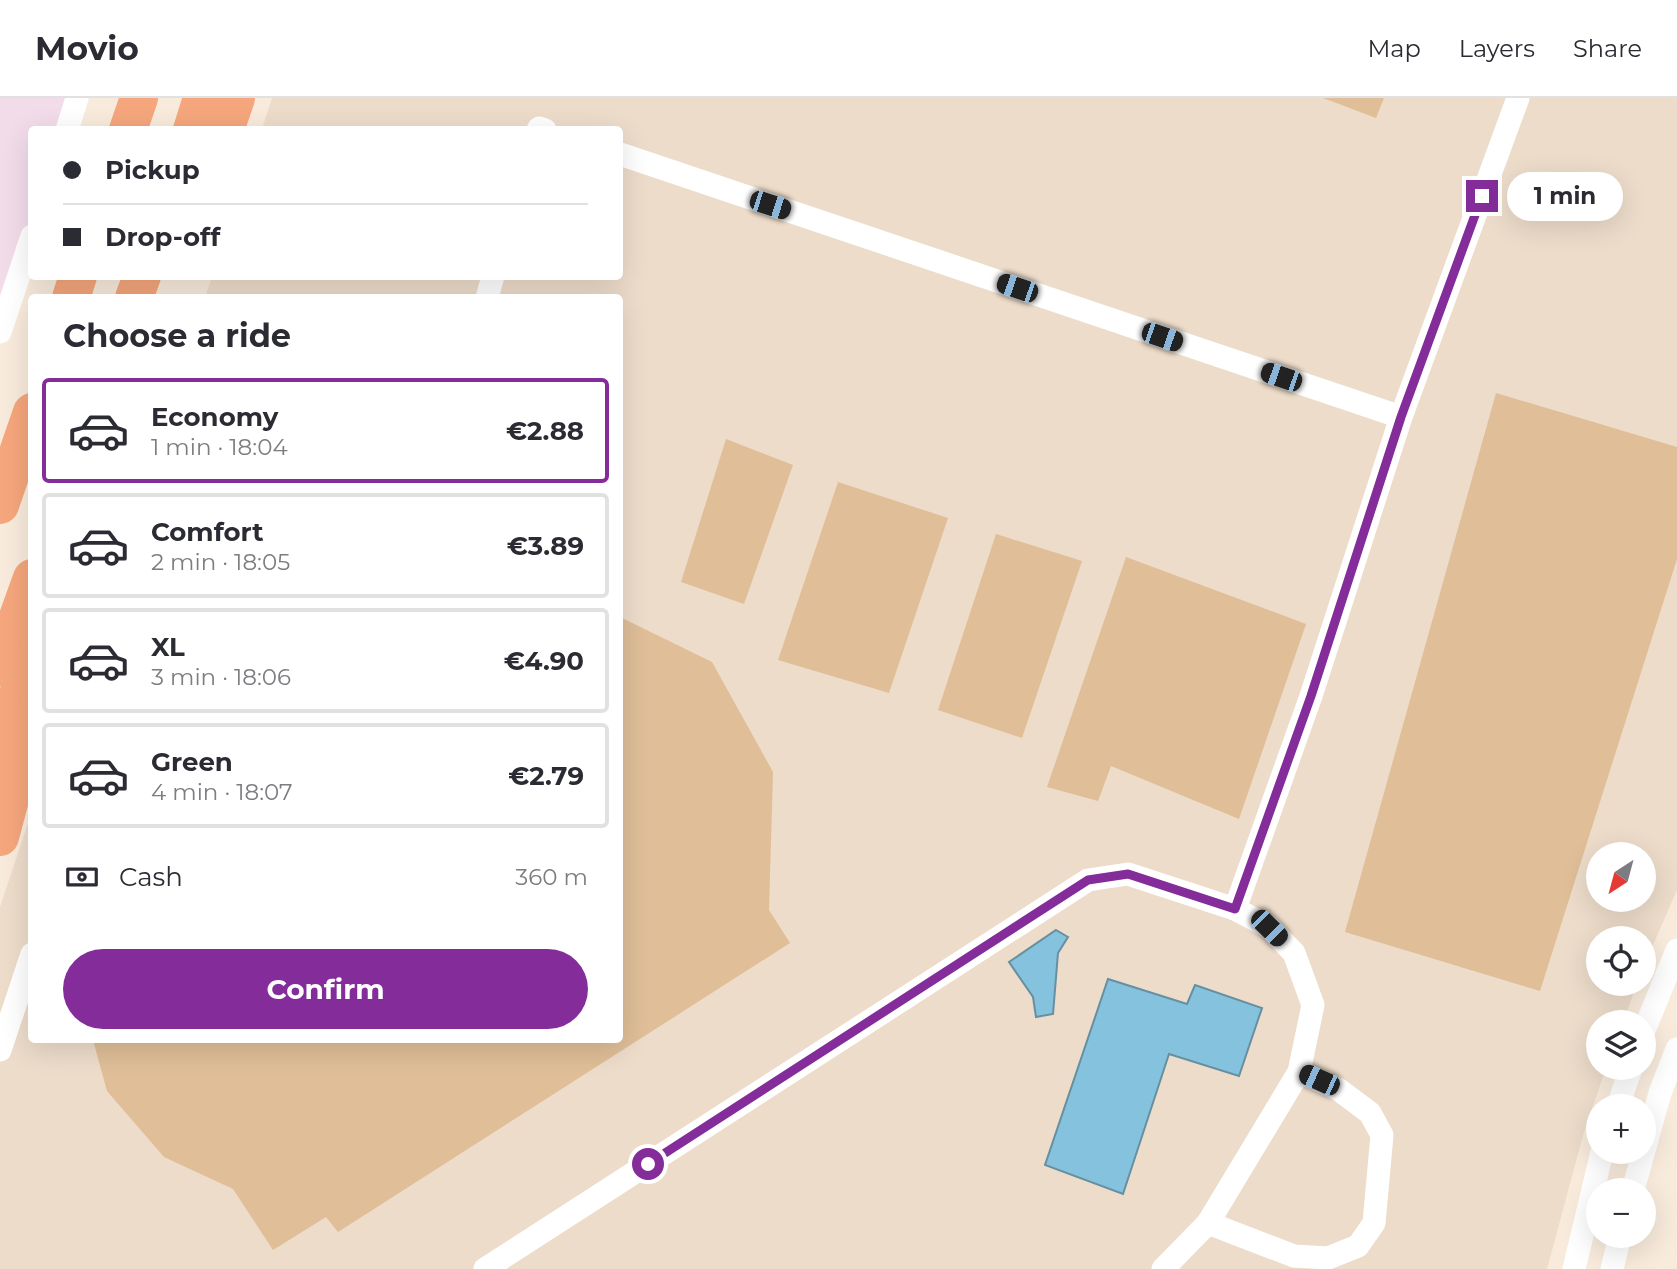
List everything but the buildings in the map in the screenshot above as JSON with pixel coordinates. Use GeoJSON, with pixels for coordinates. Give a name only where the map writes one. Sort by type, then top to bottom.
{"type":"FeatureCollection","features":[{"type":"Feature","properties":{"kind":"highway"},"geometry":{"type":"LineString","coordinates":[[129,126],[139,98]]}},
{"type":"Feature","properties":{"kind":"highway"},"geometry":{"type":"LineString","coordinates":[[193,126],[202,98]]}},
{"type":"Feature","properties":{"kind":"highway"},"geometry":{"type":"LineString","coordinates":[[226,126],[236,98]]}},
{"type":"Feature","properties":{"kind":"highway"},"geometry":{"type":"LineString","coordinates":[[0,505],[28,424]]}},
{"type":"Feature","properties":{"kind":"highway"},"geometry":{"type":"LineString","coordinates":[[0,667],[28,589]]}},
{"type":"Feature","properties":{"kind":"highway"},"geometry":{"type":"LineString","coordinates":[[0,752],[15,701],[28,671]]}},
{"type":"Feature","properties":{"kind":"highway"},"geometry":{"type":"LineString","coordinates":[[0,837],[28,731]]}},
{"type":"Feature","properties":{"kind":"street"},"geometry":{"type":"LineString","coordinates":[[68,126],[77,98]]}},
{"type":"Feature","properties":{"kind":"street"},"geometry":{"type":"LineString","coordinates":[[1235,909],[1311,696],[1401,417],[1518,98]]}},
{"type":"Feature","properties":{"kind":"street"},"geometry":{"type":"LineString","coordinates":[[623,155],[1401,417]]}},
{"type":"Feature","properties":{"kind":"street"},"geometry":{"type":"LineString","coordinates":[[0,332],[28,248]]}},
{"type":"Feature","properties":{"kind":"street"},"geometry":{"type":"LineString","coordinates":[[485,1269],[1088,880],[1128,874],[1235,909],[1269,928],[1294,953],[1313,1005],[1299,1072],[1208,1223],[1163,1269]]}},
{"type":"Feature","properties":{"kind":"street"},"geometry":{"type":"LineString","coordinates":[[1652,1010],[1677,950]]}},
{"type":"Feature","properties":{"kind":"street"},"geometry":{"type":"LineString","coordinates":[[0,1051],[28,966]]}},
{"type":"Feature","properties":{"kind":"street"},"geometry":{"type":"LineString","coordinates":[[1636,1178],[1660,1093],[1677,1049]]}},
{"type":"Feature","properties":{"kind":"street"},"geometry":{"type":"LineString","coordinates":[[1208,1223],[1294,1256],[1328,1258],[1358,1246],[1374,1223],[1382,1135],[1370,1113],[1338,1089],[1299,1072]]}},
{"type":"Feature","properties":{"kind":"street"},"geometry":{"type":"LineString","coordinates":[[1574,1269],[1599,1164]]}},
{"type":"Feature","properties":{"kind":"street"},"geometry":{"type":"LineString","coordinates":[[1612,1269],[1617,1248]]}},
{"type":"Feature","properties":{"kind":"shaded area"},"geometry":{"type":"Polygon","coordinates":[[[0,98],[80,98],[71,126],[28,126],[28,249],[0,332],[0,98]]]}},
{"type":"Feature","properties":{"kind":"shaded area"},"geometry":{"type":"Polygon","coordinates":[[[272,98],[1677,98],[1677,890],[1656,938],[1656,926],[1586,926],[1586,996],[1633,996],[1627,1010],[1586,1010],[1586,1080],[1602,1080],[1597,1094],[1586,1094],[1586,1126],[1547,1269],[0,1269],[0,907],[28,823],[28,1043],[623,1043],[623,294],[206,294],[211,280],[623,280],[623,126],[263,126],[272,98]]]}},
{"type":"Feature","properties":{"kind":"shaded area"},"geometry":{"type":"Polygon","coordinates":[[[1323,98],[1384,98],[1376,118],[1323,98]]]}},
{"type":"Feature","properties":{"kind":"shaded area"},"geometry":{"type":"Polygon","coordinates":[[[1496,393],[1677,447],[1677,559],[1540,991],[1345,932],[1496,393]]]}},
{"type":"Feature","properties":{"kind":"shaded area"},"geometry":{"type":"Polygon","coordinates":[[[726,439],[793,465],[744,604],[681,582],[726,439]]]}},
{"type":"Feature","properties":{"kind":"shaded area"},"geometry":{"type":"Polygon","coordinates":[[[838,482],[948,518],[889,693],[778,660],[838,482]]]}},
{"type":"Feature","properties":{"kind":"shaded area"},"geometry":{"type":"Polygon","coordinates":[[[996,534],[1082,561],[1022,738],[938,710],[996,534]]]}},
{"type":"Feature","properties":{"kind":"shaded area"},"geometry":{"type":"Polygon","coordinates":[[[1126,557],[1306,624],[1239,819],[1111,766],[1098,801],[1047,787],[1126,557]]]}},
{"type":"Feature","properties":{"kind":"shaded area"},"geometry":{"type":"Polygon","coordinates":[[[623,618],[712,662],[773,772],[769,910],[790,943],[338,1232],[326,1217],[273,1250],[233,1189],[164,1157],[107,1091],[94,1043],[623,1043],[623,618]]]}},
{"type":"Feature","properties":{"kind":"water"},"geometry":{"type":"Polygon","coordinates":[[[1056,930],[1068,937],[1058,953],[1053,1014],[1036,1017],[1033,997],[1009,962],[1056,930]]]}},
{"type":"Feature","properties":{"kind":"water"},"geometry":{"type":"Polygon","coordinates":[[[1108,979],[1187,1004],[1195,985],[1262,1008],[1239,1076],[1169,1054],[1123,1194],[1045,1165],[1108,979]]]}},
{"type":"Feature","properties":{"kind":"route"},"geometry":{"type":"LineString","coordinates":[[648,1164],[1088,880],[1128,874],[1235,909],[1311,696],[1401,417],[1482,196]]}}]}
